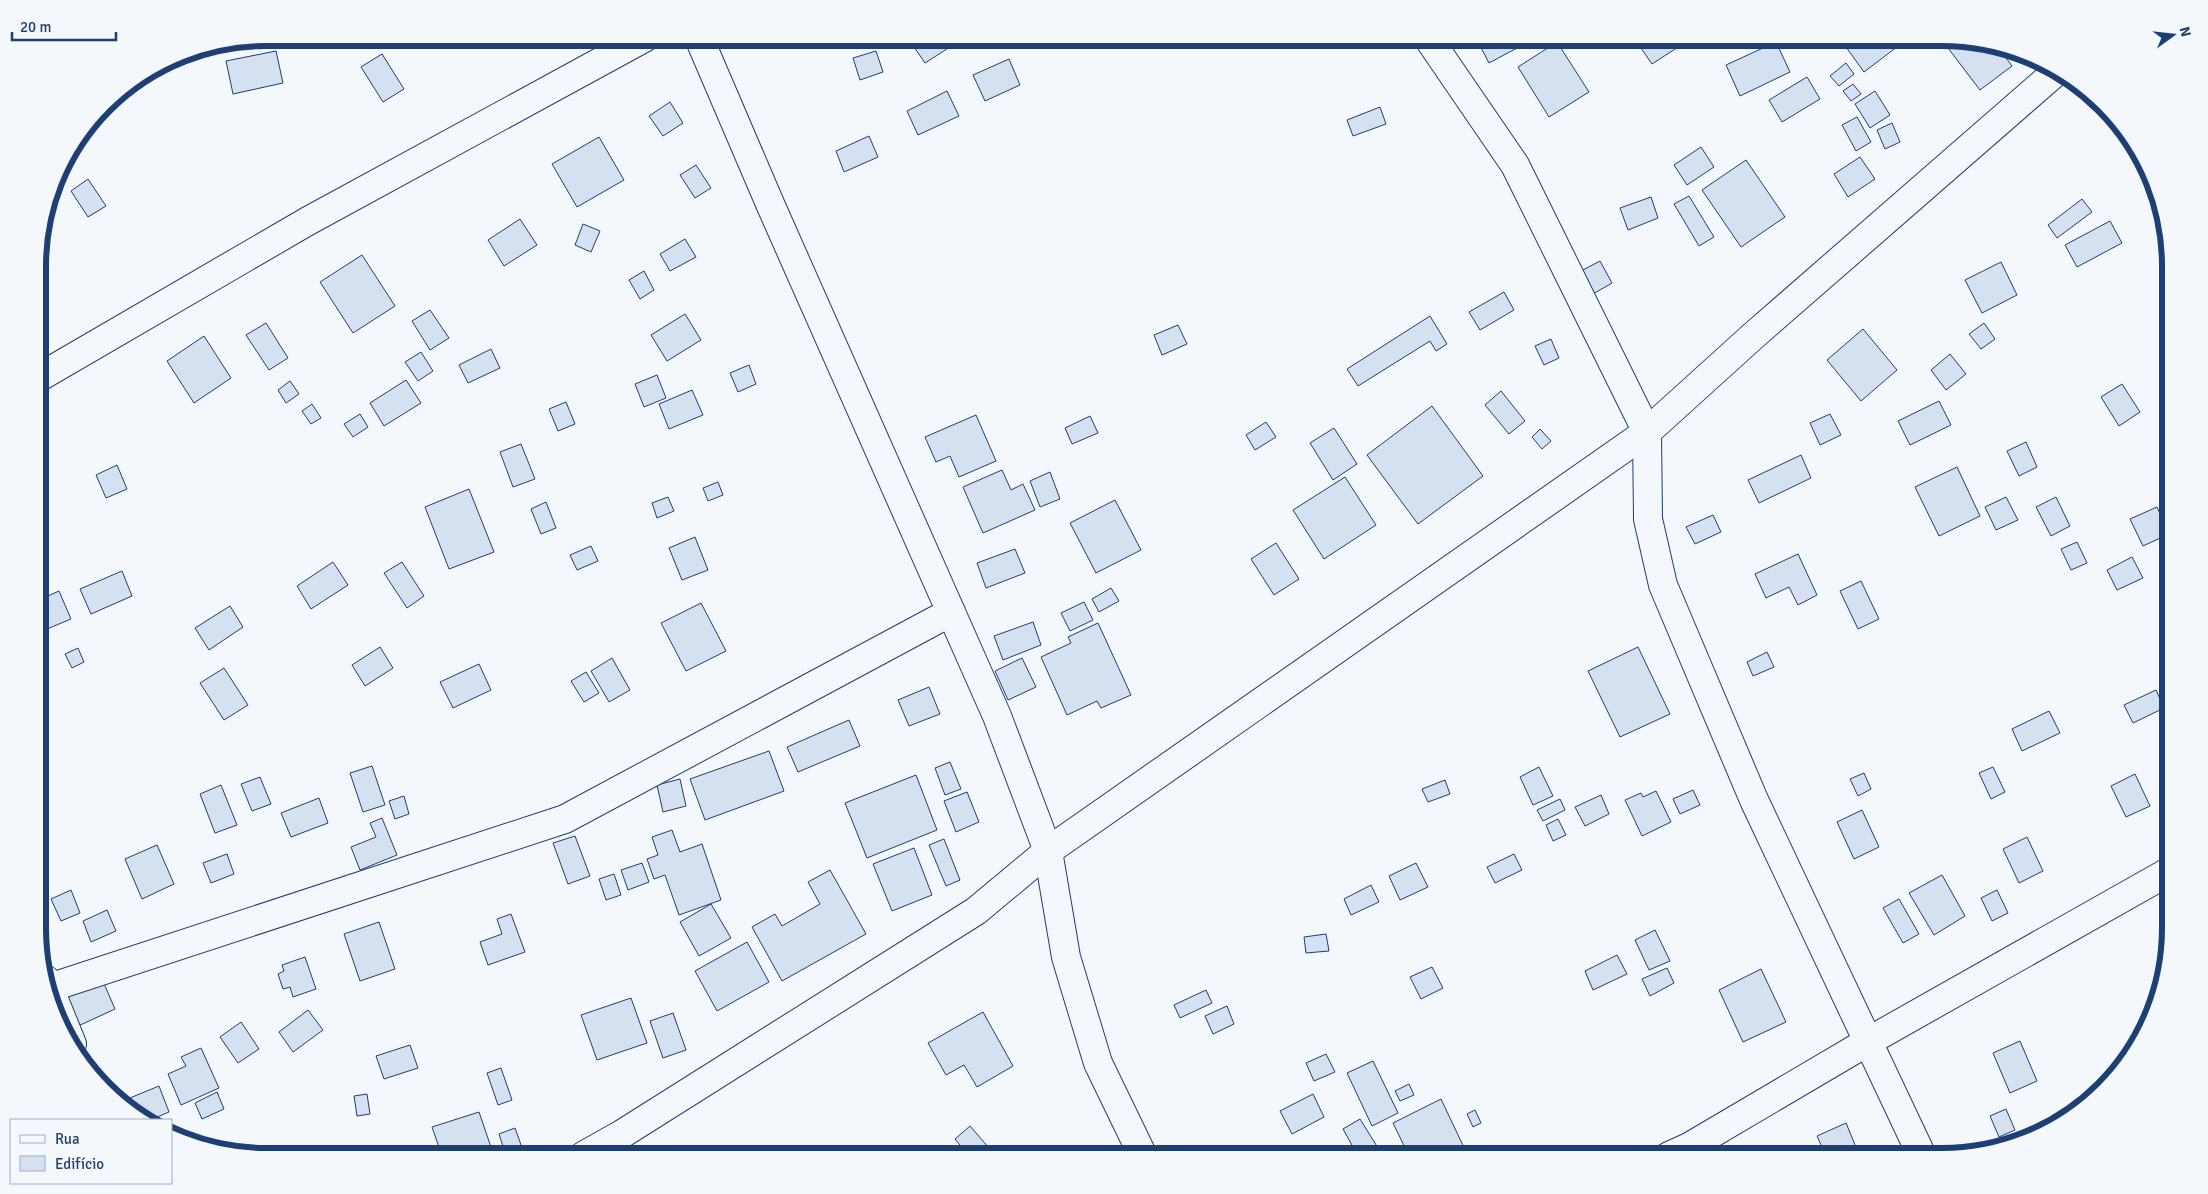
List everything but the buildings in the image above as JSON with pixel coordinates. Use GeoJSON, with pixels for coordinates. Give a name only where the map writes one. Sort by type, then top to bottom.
{"type":"FeatureCollection","features":[{"type":"Feature","properties":{"kind":"street"},"geometry":{"type":"LineString","coordinates":[[46,373],[308,221],[629,46]]}},
{"type":"Feature","properties":{"kind":"street"},"geometry":{"type":"LineString","coordinates":[[702,46],[771,206],[997,716],[1048,851],[1066,957],[1098,1063],[1139,1148]]}},
{"type":"Feature","properties":{"kind":"street"},"geometry":{"type":"LineString","coordinates":[[1434,46],[1516,165],[1647,432],[1648,519],[1663,585],[1754,800],[1918,1148]]}},
{"type":"Feature","properties":{"kind":"street"},"geometry":{"type":"LineString","coordinates":[[597,1148],[976,911],[1048,851],[1647,432],[1753,336],[2052,76]]}},
{"type":"Feature","properties":{"kind":"street"},"geometry":{"type":"LineString","coordinates":[[53,982],[565,819],[951,612]]}},
{"type":"Feature","properties":{"kind":"street"},"geometry":{"type":"LineString","coordinates":[[1687,1148],[1869,1041],[2162,876]]}}]}
